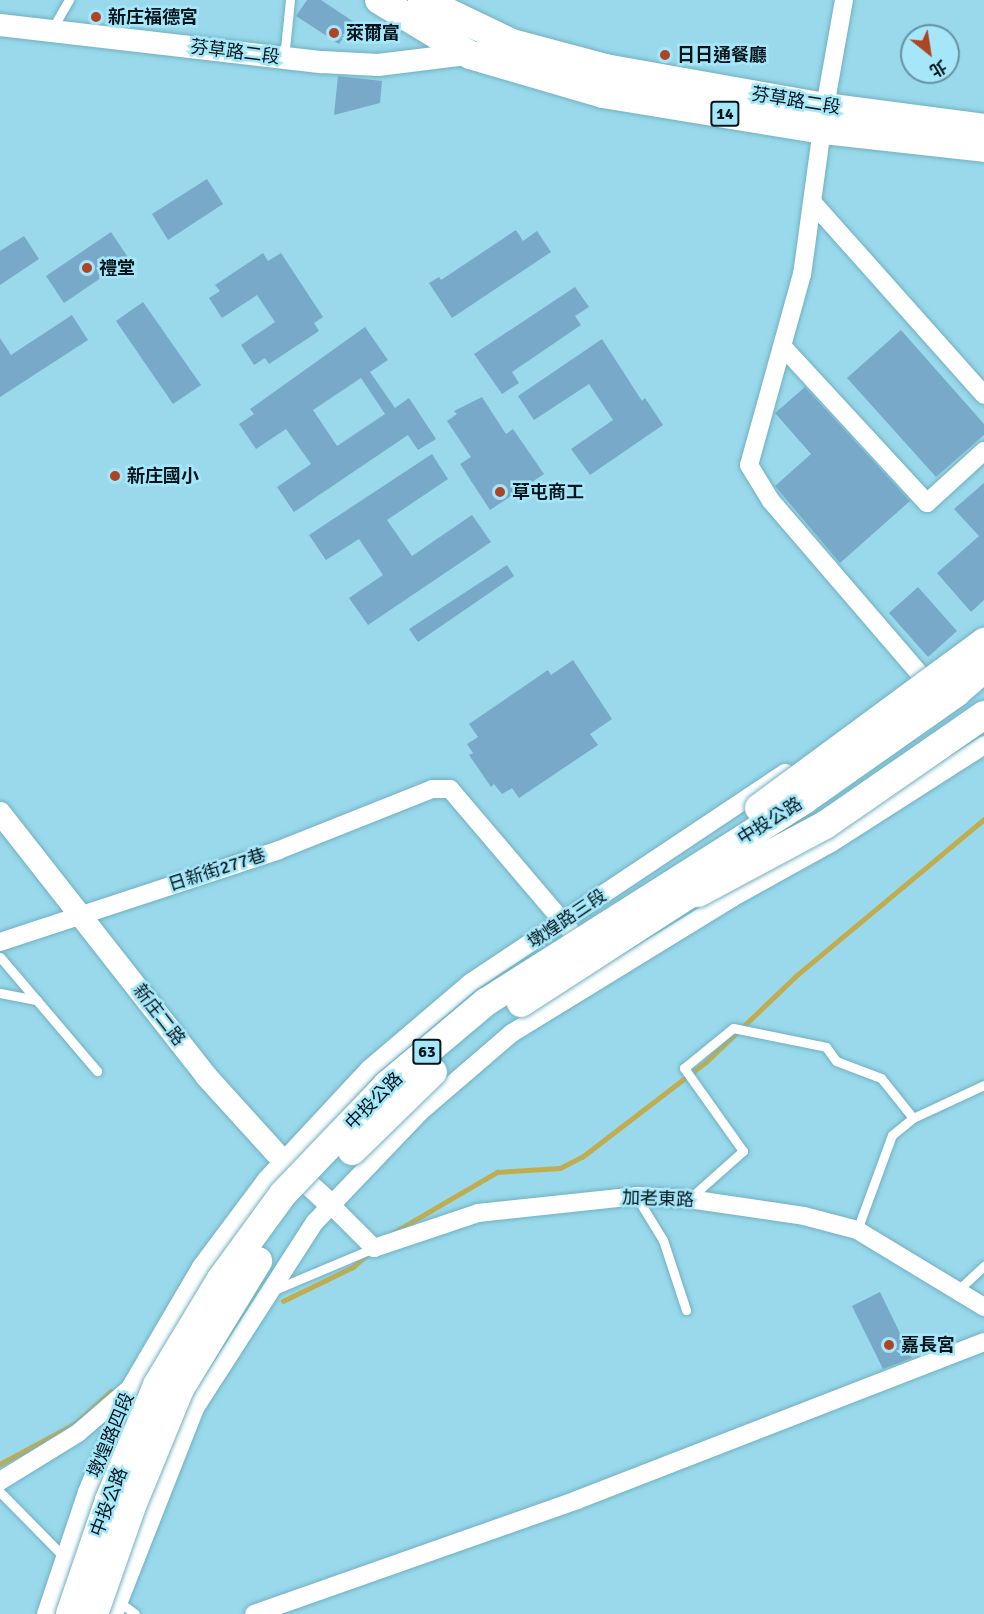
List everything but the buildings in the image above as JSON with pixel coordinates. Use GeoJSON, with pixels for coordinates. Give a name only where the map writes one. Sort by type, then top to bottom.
{"type":"FeatureCollection","features":[{"type":"Feature","properties":{"kind":"main road","name":"14"},"geometry":{"type":"LineString","coordinates":[[379,0],[470,55]]}},
{"type":"Feature","properties":{"kind":"main road","name":"14"},"geometry":{"type":"LineString","coordinates":[[422,0],[512,43]]}},
{"type":"Feature","properties":{"kind":"main road","name":"芬草路二段"},"geometry":{"type":"LineString","coordinates":[[512,43],[605,68],[824,118],[984,148]]}},
{"type":"Feature","properties":{"kind":"main road","name":"芬草路二段"},"geometry":{"type":"LineString","coordinates":[[470,55],[603,94],[824,118],[984,128]]}},
{"type":"Feature","properties":{"kind":"main road"},"geometry":{"type":"LineString","coordinates":[[654,906],[716,837],[876,725],[984,642]]}},
{"type":"Feature","properties":{"kind":"main road","name":"中投公路"},"geometry":{"type":"LineString","coordinates":[[109,1610],[132,1506],[180,1389],[238,1289],[298,1206],[403,1098],[497,1017],[956,693],[984,669]]}},
{"type":"Feature","properties":{"kind":"main road","name":"中投公路"},"geometry":{"type":"LineString","coordinates":[[70,1614],[109,1500],[157,1385],[220,1279],[283,1194],[387,1085],[486,1002],[813,813],[984,692]]}},
{"type":"Feature","properties":{"kind":"main road"},"geometry":{"type":"LineString","coordinates":[[654,906],[825,825],[984,715]]}},
{"type":"Feature","properties":{"kind":"street"},"geometry":{"type":"LineString","coordinates":[[844,0],[824,118],[802,274],[784,348],[749,465],[771,501],[920,674]]}},
{"type":"Feature","properties":{"kind":"street","name":"芬草路二段"},"geometry":{"type":"LineString","coordinates":[[0,25],[284,58],[378,64],[470,55],[512,43]]}},
{"type":"Feature","properties":{"kind":"street"},"geometry":{"type":"LineString","coordinates":[[813,203],[984,395]]}},
{"type":"Feature","properties":{"kind":"street"},"geometry":{"type":"LineString","coordinates":[[784,348],[927,503],[984,451]]}},
{"type":"Feature","properties":{"kind":"street","name":"墩煌路三段"},"geometry":{"type":"LineString","coordinates":[[201,1267],[283,1161],[369,1068],[470,983],[822,748],[984,626]]}},
{"type":"Feature","properties":{"kind":"street"},"geometry":{"type":"LineString","coordinates":[[109,1610],[195,1408],[268,1292],[331,1205],[420,1112],[512,1033],[602,975],[871,818],[984,745]]}},
{"type":"Feature","properties":{"kind":"street"},"geometry":{"type":"LineString","coordinates":[[822,748],[871,818]]}},
{"type":"Feature","properties":{"kind":"street","name":"日新街277巷"},"geometry":{"type":"LineString","coordinates":[[0,942],[279,850],[432,789],[450,789],[564,921]]}},
{"type":"Feature","properties":{"kind":"street","name":"新庄二路"},"geometry":{"type":"LineString","coordinates":[[0,813],[206,1076],[283,1161],[331,1205]]}},
{"type":"Feature","properties":{"kind":"street"},"geometry":{"type":"LineString","coordinates":[[564,921],[602,975]]}},
{"type":"Feature","properties":{"kind":"street","name":"加老東路"},"geometry":{"type":"LineString","coordinates":[[374,1248],[478,1213],[636,1196],[689,1199],[804,1216],[857,1230],[984,1307]]}},
{"type":"Feature","properties":{"kind":"street"},"geometry":{"type":"LineString","coordinates":[[331,1205],[374,1248]]}},
{"type":"Feature","properties":{"kind":"street","name":"墩煌路四段"},"geometry":{"type":"LineString","coordinates":[[46,1614],[64,1557],[130,1388],[201,1267]]}},
{"type":"Feature","properties":{"kind":"street"},"geometry":{"type":"LineString","coordinates":[[0,1481],[78,1433],[158,1364],[254,1315]]}},
{"type":"Feature","properties":{"kind":"street"},"geometry":{"type":"LineString","coordinates":[[254,1614],[576,1500],[984,1342]]}},
{"type":"Feature","properties":{"kind":"lane"},"geometry":{"type":"LineString","coordinates":[[51,31],[69,0]]}},
{"type":"Feature","properties":{"kind":"lane"},"geometry":{"type":"LineString","coordinates":[[284,58],[290,0]]}},
{"type":"Feature","properties":{"kind":"lane"},"geometry":{"type":"LineString","coordinates":[[0,957],[96,1071]]}},
{"type":"Feature","properties":{"kind":"lane"},"geometry":{"type":"LineString","coordinates":[[0,993],[37,1000]]}},
{"type":"Feature","properties":{"kind":"lane"},"geometry":{"type":"LineString","coordinates":[[689,1199],[743,1151],[684,1068],[733,1028],[826,1047],[836,1061],[881,1078],[913,1118]]}},
{"type":"Feature","properties":{"kind":"lane"},"geometry":{"type":"LineString","coordinates":[[857,1230],[892,1135],[913,1118],[984,1085]]}},
{"type":"Feature","properties":{"kind":"lane"},"geometry":{"type":"LineString","coordinates":[[636,1196],[663,1240],[686,1310]]}},
{"type":"Feature","properties":{"kind":"lane"},"geometry":{"type":"LineString","coordinates":[[268,1292],[374,1248]]}},
{"type":"Feature","properties":{"kind":"lane"},"geometry":{"type":"LineString","coordinates":[[957,1291],[984,1266]]}},
{"type":"Feature","properties":{"kind":"lane"},"geometry":{"type":"LineString","coordinates":[[0,1492],[64,1557],[109,1610],[135,1614]]}},
{"type":"Feature","properties":{"kind":"waterway"},"geometry":{"type":"LineString","coordinates":[[391,1234],[497,1172],[560,1168],[582,1157],[706,1062],[797,975],[984,819]]}},
{"type":"Feature","properties":{"kind":"waterway"},"geometry":{"type":"LineString","coordinates":[[283,1301],[353,1267],[369,1253]]}},
{"type":"Feature","properties":{"kind":"waterway"},"geometry":{"type":"LineString","coordinates":[[0,1464],[76,1423],[111,1391]]}},
{"type":"Feature","properties":{"kind":"place","name":"新庄福德宮"},"geometry":{"type":"Point","coordinates":[96,17]}},
{"type":"Feature","properties":{"kind":"place","name":"萊爾富"},"geometry":{"type":"Point","coordinates":[334,33]}},
{"type":"Feature","properties":{"kind":"place","name":"日日通餐廳"},"geometry":{"type":"Point","coordinates":[665,55]}},
{"type":"Feature","properties":{"kind":"place","name":"禮堂"},"geometry":{"type":"Point","coordinates":[87,268]}},
{"type":"Feature","properties":{"kind":"place","name":"新庄國小"},"geometry":{"type":"Point","coordinates":[115,476]}},
{"type":"Feature","properties":{"kind":"place","name":"草屯商工"},"geometry":{"type":"Point","coordinates":[500,492]}},
{"type":"Feature","properties":{"kind":"place","name":"嘉長宮"},"geometry":{"type":"Point","coordinates":[889,1345]}}]}
